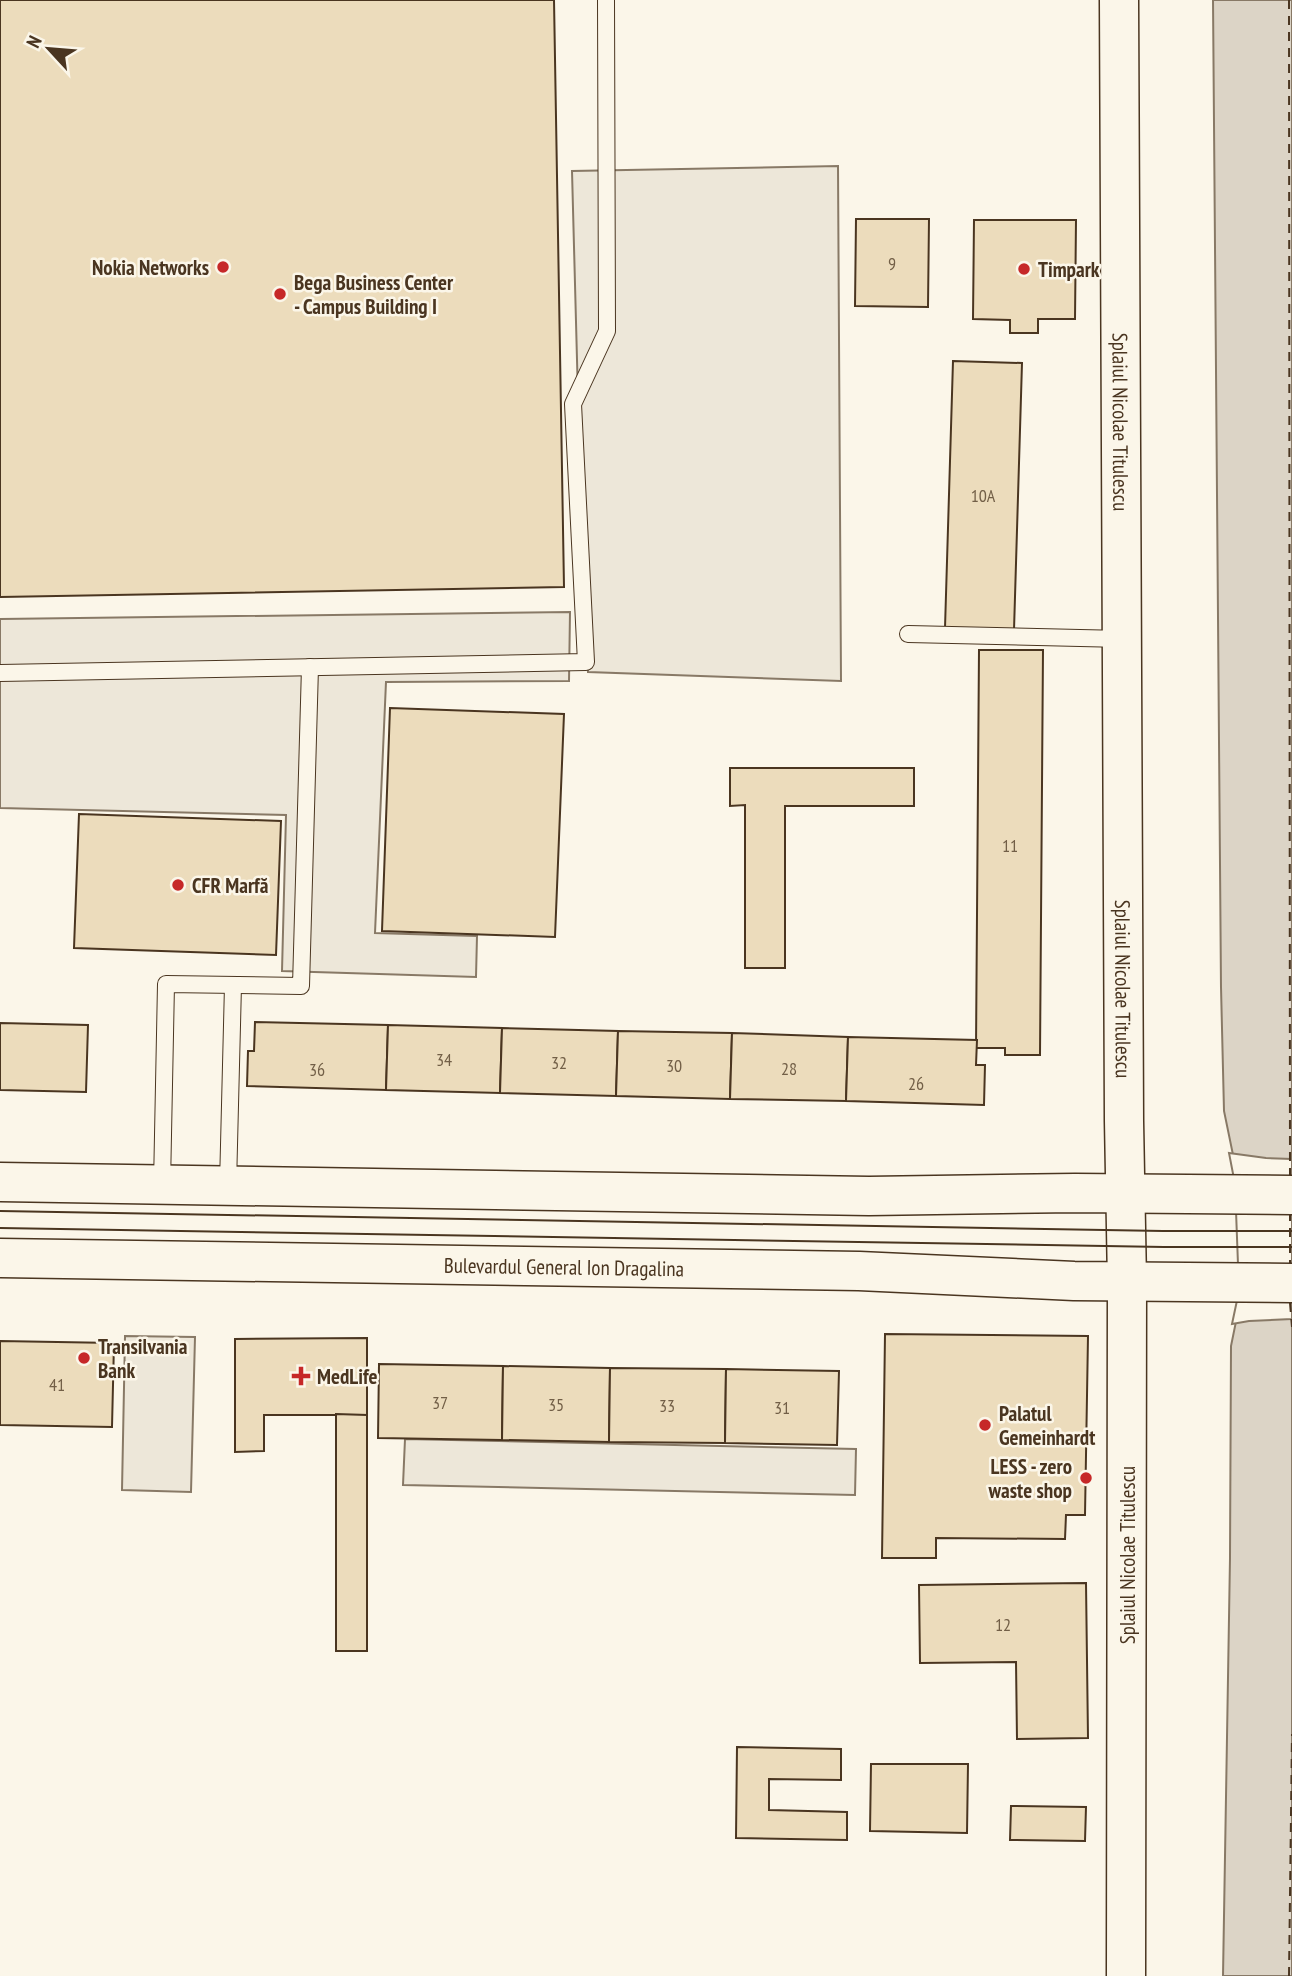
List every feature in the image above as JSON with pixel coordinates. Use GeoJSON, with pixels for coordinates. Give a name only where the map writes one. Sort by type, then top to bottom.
{"type":"FeatureCollection","features":[{"type":"Feature","properties":{"kind":"main road","name":"Splaiul Nicolae Titulescu"},"geometry":{"type":"LineString","coordinates":[[1119,0],[1123,639],[1144,1194],[1127,1282],[1126,1976]]}},
{"type":"Feature","properties":{"kind":"main road"},"geometry":{"type":"LineString","coordinates":[[0,1182],[869,1196],[1074,1193],[1292,1195]]}},
{"type":"Feature","properties":{"kind":"main road","name":"Bulevardul General Ion Dragalina"},"geometry":{"type":"LineString","coordinates":[[0,1258],[845,1270],[1060,1281],[1292,1283]]}},
{"type":"Feature","properties":{"kind":"lane"},"geometry":{"type":"LineString","coordinates":[[0,673],[586,662],[573,404],[607,331],[606,0]]}},
{"type":"Feature","properties":{"kind":"lane"},"geometry":{"type":"LineString","coordinates":[[908,634],[1123,639]]}},
{"type":"Feature","properties":{"kind":"lane"},"geometry":{"type":"LineString","coordinates":[[162,1185],[166,984],[301,986],[310,667]]}},
{"type":"Feature","properties":{"kind":"lane"},"geometry":{"type":"LineString","coordinates":[[228,1186],[233,985]]}},
{"type":"Feature","properties":{"kind":"shaded area"},"geometry":{"type":"Polygon","coordinates":[[[1213,0],[1292,0],[1292,1976],[1223,1976],[1231,1346],[1242,1292],[1239,1184],[1224,1111],[1221,987],[1213,0]]]}},
{"type":"Feature","properties":{"kind":"shaded area"},"geometry":{"type":"Polygon","coordinates":[[[838,166],[841,681],[588,672],[583,586],[572,171],[838,166]]]}},
{"type":"Feature","properties":{"kind":"shaded area"},"geometry":{"type":"Polygon","coordinates":[[[570,612],[569,681],[386,682],[375,933],[477,936],[476,977],[282,971],[286,815],[0,808],[0,619],[570,612]]]}},
{"type":"Feature","properties":{"kind":"shaded area"},"geometry":{"type":"Polygon","coordinates":[[[125,1336],[195,1337],[191,1492],[122,1490],[125,1336]]]}},
{"type":"Feature","properties":{"kind":"shaded area"},"geometry":{"type":"Polygon","coordinates":[[[405,1439],[856,1449],[855,1495],[403,1485],[405,1439]]]}},
{"type":"Feature","properties":{"kind":"pier"},"geometry":{"type":"Polygon","coordinates":[[[1229,1153],[1292,1159],[1292,1319],[1232,1324],[1239,1291],[1235,1184],[1229,1153]]]}},
{"type":"Feature","properties":{"kind":"building","name":"Bega Business Center - Campus Building I"},"geometry":{"type":"Polygon","coordinates":[[[0,0],[554,0],[564,587],[0,597],[0,0]]]}},
{"type":"Feature","properties":{"kind":"building"},"geometry":{"type":"Polygon","coordinates":[[[856,219],[929,219],[928,307],[855,306],[856,219]]]}},
{"type":"Feature","properties":{"kind":"building","name":"Timpark"},"geometry":{"type":"Polygon","coordinates":[[[974,220],[1076,220],[1075,319],[1038,319],[1038,333],[1010,333],[1010,320],[973,319],[974,220]]]}},
{"type":"Feature","properties":{"kind":"building"},"geometry":{"type":"Polygon","coordinates":[[[953,361],[1022,363],[1014,630],[945,628],[953,361]]]}},
{"type":"Feature","properties":{"kind":"building"},"geometry":{"type":"Polygon","coordinates":[[[979,650],[1043,650],[1040,1055],[1005,1055],[1005,1048],[976,1048],[979,650]]]}},
{"type":"Feature","properties":{"kind":"building"},"geometry":{"type":"Polygon","coordinates":[[[390,708],[564,714],[555,937],[382,931],[390,708]]]}},
{"type":"Feature","properties":{"kind":"building"},"geometry":{"type":"Polygon","coordinates":[[[730,768],[914,768],[914,806],[785,806],[785,968],[745,968],[745,805],[730,806],[730,768]]]}},
{"type":"Feature","properties":{"kind":"building","name":"CFR Marfă"},"geometry":{"type":"Polygon","coordinates":[[[79,814],[281,821],[276,955],[74,948],[79,814]]]}},
{"type":"Feature","properties":{"kind":"building"},"geometry":{"type":"Polygon","coordinates":[[[255,1022],[388,1025],[386,1090],[247,1086],[248,1051],[254,1051],[255,1022]]]}},
{"type":"Feature","properties":{"kind":"building"},"geometry":{"type":"Polygon","coordinates":[[[0,1023],[88,1025],[86,1092],[0,1090],[0,1023]]]}},
{"type":"Feature","properties":{"kind":"building"},"geometry":{"type":"Polygon","coordinates":[[[388,1025],[502,1028],[500,1093],[386,1090],[388,1025]]]}},
{"type":"Feature","properties":{"kind":"building"},"geometry":{"type":"Polygon","coordinates":[[[502,1028],[618,1031],[616,1096],[500,1093],[502,1028]]]}},
{"type":"Feature","properties":{"kind":"building"},"geometry":{"type":"Polygon","coordinates":[[[618,1031],[732,1033],[730,1099],[616,1096],[618,1031]]]}},
{"type":"Feature","properties":{"kind":"building"},"geometry":{"type":"Polygon","coordinates":[[[732,1033],[848,1037],[846,1101],[730,1099],[732,1033]]]}},
{"type":"Feature","properties":{"kind":"building"},"geometry":{"type":"Polygon","coordinates":[[[848,1037],[977,1040],[976,1065],[985,1065],[984,1105],[846,1101],[848,1037]]]}},
{"type":"Feature","properties":{"kind":"building","name":"Palatul Gemeinhardt"},"geometry":{"type":"Polygon","coordinates":[[[885,1334],[1088,1336],[1085,1515],[1066,1515],[1065,1539],[936,1538],[936,1558],[882,1558],[885,1334]]]}},
{"type":"Feature","properties":{"kind":"building","name":"MedLife"},"geometry":{"type":"Polygon","coordinates":[[[367,1338],[367,1415],[264,1415],[264,1451],[235,1452],[235,1339],[367,1338]]]}},
{"type":"Feature","properties":{"kind":"building"},"geometry":{"type":"Polygon","coordinates":[[[0,1341],[114,1343],[112,1427],[0,1425],[0,1341]]]}},
{"type":"Feature","properties":{"kind":"building"},"geometry":{"type":"Polygon","coordinates":[[[379,1364],[503,1366],[502,1440],[378,1438],[379,1364]]]}},
{"type":"Feature","properties":{"kind":"building"},"geometry":{"type":"Polygon","coordinates":[[[503,1366],[610,1368],[609,1442],[502,1440],[503,1366]]]}},
{"type":"Feature","properties":{"kind":"building"},"geometry":{"type":"Polygon","coordinates":[[[610,1368],[726,1369],[725,1443],[609,1442],[610,1368]]]}},
{"type":"Feature","properties":{"kind":"building"},"geometry":{"type":"Polygon","coordinates":[[[726,1369],[839,1371],[837,1445],[725,1443],[726,1369]]]}},
{"type":"Feature","properties":{"kind":"building"},"geometry":{"type":"Polygon","coordinates":[[[336,1414],[367,1415],[367,1651],[336,1651],[336,1414]]]}},
{"type":"Feature","properties":{"kind":"building"},"geometry":{"type":"Polygon","coordinates":[[[1086,1583],[1088,1738],[1017,1739],[1016,1662],[920,1663],[919,1585],[1086,1583]]]}},
{"type":"Feature","properties":{"kind":"building"},"geometry":{"type":"Polygon","coordinates":[[[737,1747],[841,1749],[841,1780],[769,1779],[769,1810],[847,1812],[847,1840],[736,1838],[737,1747]]]}},
{"type":"Feature","properties":{"kind":"building"},"geometry":{"type":"Polygon","coordinates":[[[871,1764],[968,1764],[967,1833],[870,1831],[871,1764]]]}},
{"type":"Feature","properties":{"kind":"building"},"geometry":{"type":"Polygon","coordinates":[[[1011,1806],[1086,1807],[1085,1841],[1010,1840],[1011,1806]]]}},
{"type":"Feature","properties":{"kind":"ferry route"},"geometry":{"type":"LineString","coordinates":[[1289,0],[1290,1175]]}},
{"type":"Feature","properties":{"kind":"ferry route"},"geometry":{"type":"LineString","coordinates":[[1290,1212],[1290,1266]]}},
{"type":"Feature","properties":{"kind":"ferry route"},"geometry":{"type":"LineString","coordinates":[[1290,1303],[1292,1327]]}},
{"type":"Feature","properties":{"kind":"ferry route"},"geometry":{"type":"LineString","coordinates":[[1289,1976],[1292,1734]]}},
{"type":"Feature","properties":{"kind":"tram line"},"geometry":{"type":"LineString","coordinates":[[0,1211],[1292,1231]]}},
{"type":"Feature","properties":{"kind":"tram line"},"geometry":{"type":"LineString","coordinates":[[0,1228],[1292,1247]]}},
{"type":"Feature","properties":{"kind":"place","name":"Nokia Networks"},"geometry":{"type":"Point","coordinates":[223,267]}},
{"type":"Feature","properties":{"kind":"place","name":"Timpark"},"geometry":{"type":"Point","coordinates":[1024,269]}},
{"type":"Feature","properties":{"kind":"place","name":"Bega Business Center - Campus Building I"},"geometry":{"type":"Point","coordinates":[280,294]}},
{"type":"Feature","properties":{"kind":"place","name":"CFR Marfă"},"geometry":{"type":"Point","coordinates":[178,885]}},
{"type":"Feature","properties":{"kind":"place","name":"Transilvania Bank"},"geometry":{"type":"Point","coordinates":[84,1358]}},
{"type":"Feature","properties":{"kind":"place","name":"MedLife"},"geometry":{"type":"Point","coordinates":[301,1376]}},
{"type":"Feature","properties":{"kind":"place","name":"Palatul Gemeinhardt"},"geometry":{"type":"Point","coordinates":[985,1425]}},
{"type":"Feature","properties":{"kind":"place","name":"LESS - zero waste shop"},"geometry":{"type":"Point","coordinates":[1086,1478]}}]}
